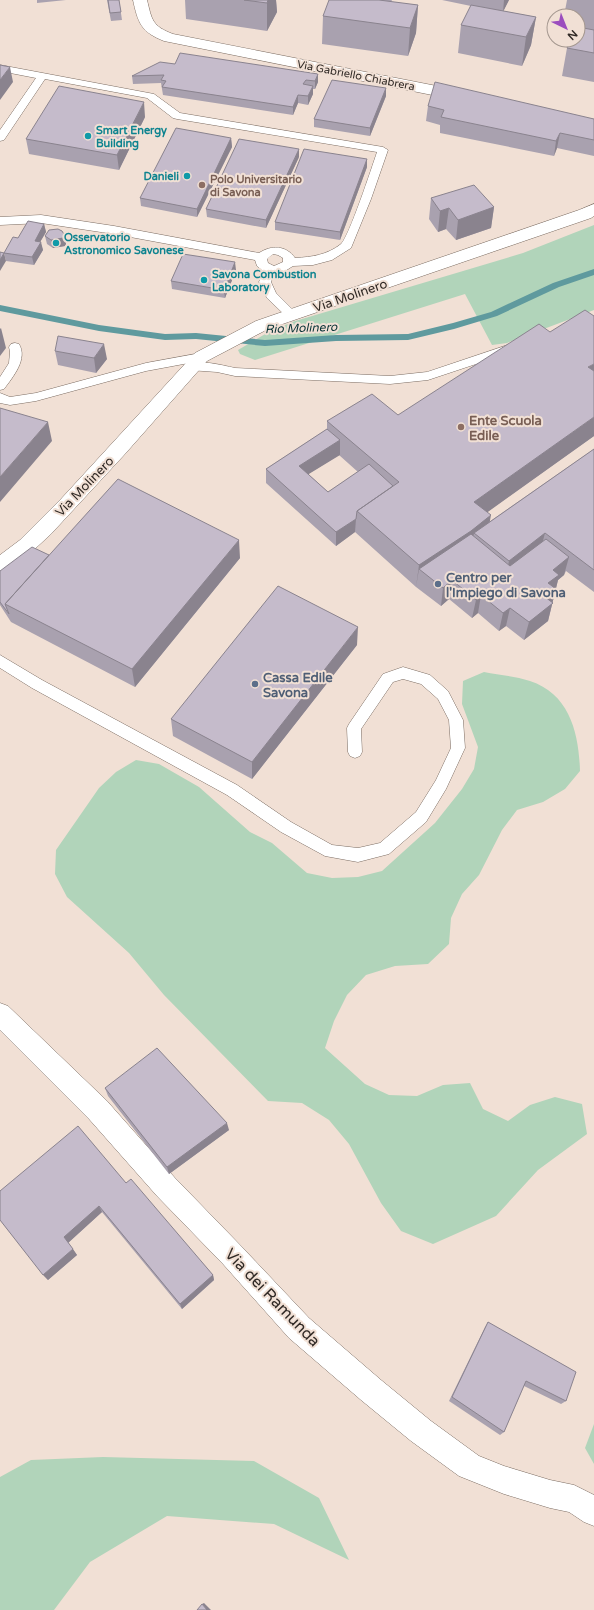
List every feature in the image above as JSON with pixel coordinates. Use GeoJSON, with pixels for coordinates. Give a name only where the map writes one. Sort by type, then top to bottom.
{"type":"FeatureCollection","features":[{"type":"Feature","properties":{"kind":"street","name":"Via Gabriello Chiabrera"},"geometry":{"type":"LineString","coordinates":[[140,0],[147,26],[155,33],[169,38],[475,99]]}},
{"type":"Feature","properties":{"kind":"street","name":"Via Molinero"},"geometry":{"type":"LineString","coordinates":[[0,564],[10,559],[44,528],[103,466],[197,362],[222,344],[251,330],[292,315],[586,214],[594,209]]}},
{"type":"Feature","properties":{"kind":"street","name":"Via dei Ramunda"},"geometry":{"type":"LineString","coordinates":[[0,1014],[98,1110],[166,1187],[232,1255],[299,1328],[371,1390],[421,1431],[469,1466],[510,1482],[550,1494],[574,1499],[594,1512]]}},
{"type":"Feature","properties":{"kind":"lane"},"geometry":{"type":"LineString","coordinates":[[0,68],[150,96],[177,116],[383,150],[366,199],[347,245],[328,257],[313,261],[289,262],[282,268],[270,269],[262,264],[261,257]]}},
{"type":"Feature","properties":{"kind":"lane"},"geometry":{"type":"LineString","coordinates":[[0,138],[42,76]]}},
{"type":"Feature","properties":{"kind":"lane"},"geometry":{"type":"LineString","coordinates":[[0,221],[41,219],[114,230],[261,257]]}},
{"type":"Feature","properties":{"kind":"lane"},"geometry":{"type":"LineString","coordinates":[[261,257],[267,252],[279,251],[286,254],[289,262]]}},
{"type":"Feature","properties":{"kind":"lane"},"geometry":{"type":"LineString","coordinates":[[270,269],[265,282],[271,295],[292,315]]}},
{"type":"Feature","properties":{"kind":"lane"},"geometry":{"type":"LineString","coordinates":[[0,397],[10,402],[36,397],[146,367],[197,362],[235,372],[390,380],[428,376],[527,343]]}},
{"type":"Feature","properties":{"kind":"lane"},"geometry":{"type":"LineString","coordinates":[[0,386],[11,370],[17,353],[15,347]]}},
{"type":"Feature","properties":{"kind":"lane"},"geometry":{"type":"LineString","coordinates":[[0,661],[37,684],[232,790],[286,827],[330,851],[358,855],[384,849],[421,817],[441,784],[458,748],[456,720],[443,695],[425,679],[403,673],[388,678],[354,728],[355,752]]}},
{"type":"Feature","properties":{"kind":"green space"},"geometry":{"type":"Polygon","coordinates":[[[594,225],[594,310],[507,343],[492,345],[465,294],[255,360],[240,354],[238,350],[267,333],[292,322],[523,253],[594,225]]]}},
{"type":"Feature","properties":{"kind":"green space"},"geometry":{"type":"Polygon","coordinates":[[[484,672],[530,681],[544,687],[555,695],[570,717],[577,743],[580,771],[565,789],[543,802],[517,810],[502,830],[479,875],[462,894],[451,918],[449,944],[428,964],[395,966],[366,975],[347,995],[334,1021],[325,1048],[365,1084],[389,1095],[417,1096],[443,1085],[470,1083],[483,1109],[508,1121],[530,1105],[555,1097],[582,1104],[587,1134],[538,1170],[496,1216],[433,1244],[401,1231],[381,1203],[349,1144],[329,1120],[302,1103],[268,1101],[164,995],[129,953],[67,897],[55,874],[56,850],[99,788],[116,772],[136,760],[159,764],[199,787],[250,832],[272,843],[307,873],[332,878],[358,877],[382,871],[435,823],[462,789],[474,769],[478,747],[462,704],[463,681],[484,672]]]}},
{"type":"Feature","properties":{"kind":"green space"},"geometry":{"type":"Polygon","coordinates":[[[594,1424],[594,1464],[585,1448],[594,1424]]]}},
{"type":"Feature","properties":{"kind":"green space"},"geometry":{"type":"Polygon","coordinates":[[[103,1457],[254,1461],[319,1498],[349,1560],[274,1524],[167,1516],[90,1562],[54,1610],[0,1610],[0,1477],[31,1460],[103,1457]]]}},
{"type":"Feature","properties":{"kind":"building"},"geometry":{"type":"Polygon","coordinates":[[[108,0],[119,0],[121,12],[110,13],[108,0]]]}},
{"type":"Feature","properties":{"kind":"building"},"geometry":{"type":"Polygon","coordinates":[[[244,0],[268,0],[267,3],[244,0]]]}},
{"type":"Feature","properties":{"kind":"building"},"geometry":{"type":"Polygon","coordinates":[[[329,0],[379,0],[418,5],[410,28],[323,16],[329,0]]]}},
{"type":"Feature","properties":{"kind":"building"},"geometry":{"type":"Polygon","coordinates":[[[471,5],[536,17],[526,37],[461,25],[471,5]]]}},
{"type":"Feature","properties":{"kind":"building"},"geometry":{"type":"Polygon","coordinates":[[[586,28],[594,30],[594,53],[567,48],[586,48],[586,28]]]}},
{"type":"Feature","properties":{"kind":"building"},"geometry":{"type":"Polygon","coordinates":[[[180,53],[318,74],[315,81],[306,80],[303,84],[313,86],[308,96],[298,95],[293,107],[162,87],[166,81],[161,80],[164,75],[132,76],[160,62],[175,64],[180,53]]]}},
{"type":"Feature","properties":{"kind":"building"},"geometry":{"type":"Polygon","coordinates":[[[0,65],[10,67],[0,80],[0,65]]]}},
{"type":"Feature","properties":{"kind":"building"},"geometry":{"type":"Polygon","coordinates":[[[332,80],[386,88],[370,128],[314,119],[332,80]]]}},
{"type":"Feature","properties":{"kind":"building"},"geometry":{"type":"Polygon","coordinates":[[[435,82],[594,119],[594,140],[560,133],[556,141],[441,117],[444,110],[428,106],[435,82]]]}},
{"type":"Feature","properties":{"kind":"building","name":"Smart Energy Building"},"geometry":{"type":"Polygon","coordinates":[[[59,86],[144,102],[117,155],[26,139],[59,86]]]}},
{"type":"Feature","properties":{"kind":"building","name":"Danieli"},"geometry":{"type":"Polygon","coordinates":[[[176,128],[231,138],[197,209],[140,198],[176,128]]]}},
{"type":"Feature","properties":{"kind":"building"},"geometry":{"type":"Polygon","coordinates":[[[239,139],[299,149],[266,220],[206,209],[239,139]]]}},
{"type":"Feature","properties":{"kind":"building"},"geometry":{"type":"Polygon","coordinates":[[[304,149],[367,159],[340,232],[275,222],[304,149]]]}},
{"type":"Feature","properties":{"kind":"building"},"geometry":{"type":"Polygon","coordinates":[[[474,185],[494,207],[458,220],[449,208],[440,211],[431,198],[474,185]]]}},
{"type":"Feature","properties":{"kind":"building"},"geometry":{"type":"Polygon","coordinates":[[[28,221],[44,224],[35,241],[41,242],[32,257],[4,253],[13,237],[18,238],[28,221]]]}},
{"type":"Feature","properties":{"kind":"building"},"geometry":{"type":"Polygon","coordinates":[[[58,229],[62,231],[65,236],[63,238],[51,240],[45,236],[49,230],[58,229]]]}},
{"type":"Feature","properties":{"kind":"building"},"geometry":{"type":"Polygon","coordinates":[[[0,252],[4,253],[0,260],[0,252]]]}},
{"type":"Feature","properties":{"kind":"building","name":"Savona Combustion Laboratory"},"geometry":{"type":"Polygon","coordinates":[[[183,254],[235,262],[224,290],[171,281],[183,254]]]}},
{"type":"Feature","properties":{"kind":"building"},"geometry":{"type":"Polygon","coordinates":[[[585,310],[594,316],[594,364],[588,367],[594,371],[594,417],[474,502],[491,515],[471,531],[419,565],[357,511],[399,482],[327,421],[372,394],[398,415],[539,324],[550,332],[585,310]]]}},
{"type":"Feature","properties":{"kind":"building"},"geometry":{"type":"Polygon","coordinates":[[[58,336],[104,344],[94,358],[55,351],[58,336]]]}},
{"type":"Feature","properties":{"kind":"building"},"geometry":{"type":"Polygon","coordinates":[[[0,408],[48,422],[0,477],[0,408]]]}},
{"type":"Feature","properties":{"kind":"building"},"geometry":{"type":"Polygon","coordinates":[[[327,429],[340,440],[299,466],[328,492],[369,464],[393,486],[357,511],[356,519],[336,532],[266,469],[327,429]]]}},
{"type":"Feature","properties":{"kind":"building"},"geometry":{"type":"Polygon","coordinates":[[[594,449],[594,570],[545,533],[509,561],[474,533],[594,449]]]}},
{"type":"Feature","properties":{"kind":"building"},"geometry":{"type":"Polygon","coordinates":[[[118,479],[239,540],[132,669],[5,604],[118,479]]]}},
{"type":"Feature","properties":{"kind":"building"},"geometry":{"type":"Polygon","coordinates":[[[471,534],[510,566],[546,539],[569,557],[553,570],[559,575],[548,583],[556,589],[545,597],[553,603],[529,622],[510,608],[503,613],[481,595],[476,600],[452,580],[443,588],[419,569],[471,534]]]}},
{"type":"Feature","properties":{"kind":"building"},"geometry":{"type":"Polygon","coordinates":[[[32,547],[49,555],[5,604],[9,614],[0,602],[0,571],[32,547]]]}},
{"type":"Feature","properties":{"kind":"building"},"geometry":{"type":"Polygon","coordinates":[[[278,586],[358,627],[252,762],[171,719],[278,586]]]}},
{"type":"Feature","properties":{"kind":"building"},"geometry":{"type":"Polygon","coordinates":[[[157,1048],[227,1123],[167,1167],[105,1088],[157,1048]]]}},
{"type":"Feature","properties":{"kind":"building"},"geometry":{"type":"Polygon","coordinates":[[[78,1126],[126,1183],[131,1179],[213,1275],[180,1304],[99,1206],[64,1237],[73,1249],[43,1275],[0,1220],[0,1191],[78,1126]]]}},
{"type":"Feature","properties":{"kind":"building"},"geometry":{"type":"Polygon","coordinates":[[[488,1322],[576,1372],[566,1401],[526,1381],[504,1432],[452,1397],[488,1322]]]}},
{"type":"Feature","properties":{"kind":"building"},"geometry":{"type":"Polygon","coordinates":[[[202,1604],[207,1610],[197,1610],[202,1604]]]}},
{"type":"Feature","properties":{"kind":"waterway","name":"Rio Molinero"},"geometry":{"type":"LineString","coordinates":[[0,308],[99,328],[165,337],[196,336],[265,343],[336,338],[408,337],[454,326],[494,314],[556,285],[594,272]]}},
{"type":"Feature","properties":{"kind":"place","name":"Smart Energy Building"},"geometry":{"type":"Point","coordinates":[88,136]}},
{"type":"Feature","properties":{"kind":"place","name":"Danieli"},"geometry":{"type":"Point","coordinates":[187,176]}},
{"type":"Feature","properties":{"kind":"place","name":"Polo Universitario di Savona"},"geometry":{"type":"Point","coordinates":[202,185]}},
{"type":"Feature","properties":{"kind":"place","name":"Osservatorio Astronomico Savonese"},"geometry":{"type":"Point","coordinates":[56,243]}},
{"type":"Feature","properties":{"kind":"place","name":"Savona Combustion Laboratory"},"geometry":{"type":"Point","coordinates":[204,280]}},
{"type":"Feature","properties":{"kind":"place","name":"Ente Scuola Edile"},"geometry":{"type":"Point","coordinates":[461,427]}},
{"type":"Feature","properties":{"kind":"place","name":"Centro per l'Impiego di Savona"},"geometry":{"type":"Point","coordinates":[438,584]}},
{"type":"Feature","properties":{"kind":"place","name":"Cassa Edile Savona"},"geometry":{"type":"Point","coordinates":[255,684]}}]}
